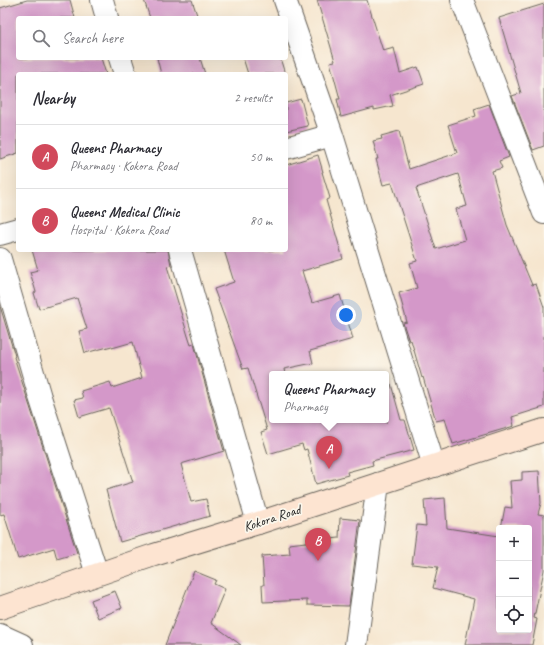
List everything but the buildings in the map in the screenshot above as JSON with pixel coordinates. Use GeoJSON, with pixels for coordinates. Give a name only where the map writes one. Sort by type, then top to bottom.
{"type":"FeatureCollection","features":[{"type":"Feature","properties":{"kind":"street"},"geometry":{"type":"LineString","coordinates":[[102,0],[106,16]]}},
{"type":"Feature","properties":{"kind":"street"},"geometry":{"type":"LineString","coordinates":[[285,0],[332,135],[434,466]]}},
{"type":"Feature","properties":{"kind":"street"},"geometry":{"type":"LineString","coordinates":[[462,0],[544,213]]}},
{"type":"Feature","properties":{"kind":"street"},"geometry":{"type":"LineString","coordinates":[[121,60],[124,72]]}},
{"type":"Feature","properties":{"kind":"street"},"geometry":{"type":"LineString","coordinates":[[288,147],[332,135]]}},
{"type":"Feature","properties":{"kind":"street"},"geometry":{"type":"LineString","coordinates":[[0,234],[16,230]]}},
{"type":"Feature","properties":{"kind":"street"},"geometry":{"type":"LineString","coordinates":[[181,252],[258,523]]}},
{"type":"Feature","properties":{"kind":"street"},"geometry":{"type":"LineString","coordinates":[[0,259],[40,397],[97,574]]}},
{"type":"Feature","properties":{"kind":"street","name":"Kokora Road"},"geometry":{"type":"LineString","coordinates":[[0,608],[154,555],[258,523],[544,430]]}},
{"type":"Feature","properties":{"kind":"street"},"geometry":{"type":"LineString","coordinates":[[356,645],[378,484]]}},
{"type":"Feature","properties":{"kind":"street"},"geometry":{"type":"LineString","coordinates":[[0,635],[22,645]]}},
{"type":"Feature","properties":{"kind":"place","name":"Queens Pharmacy"},"geometry":{"type":"Point","coordinates":[329,469]}},
{"type":"Feature","properties":{"kind":"place","name":"Queens Medical Clinic"},"geometry":{"type":"Point","coordinates":[318,561]}}]}
